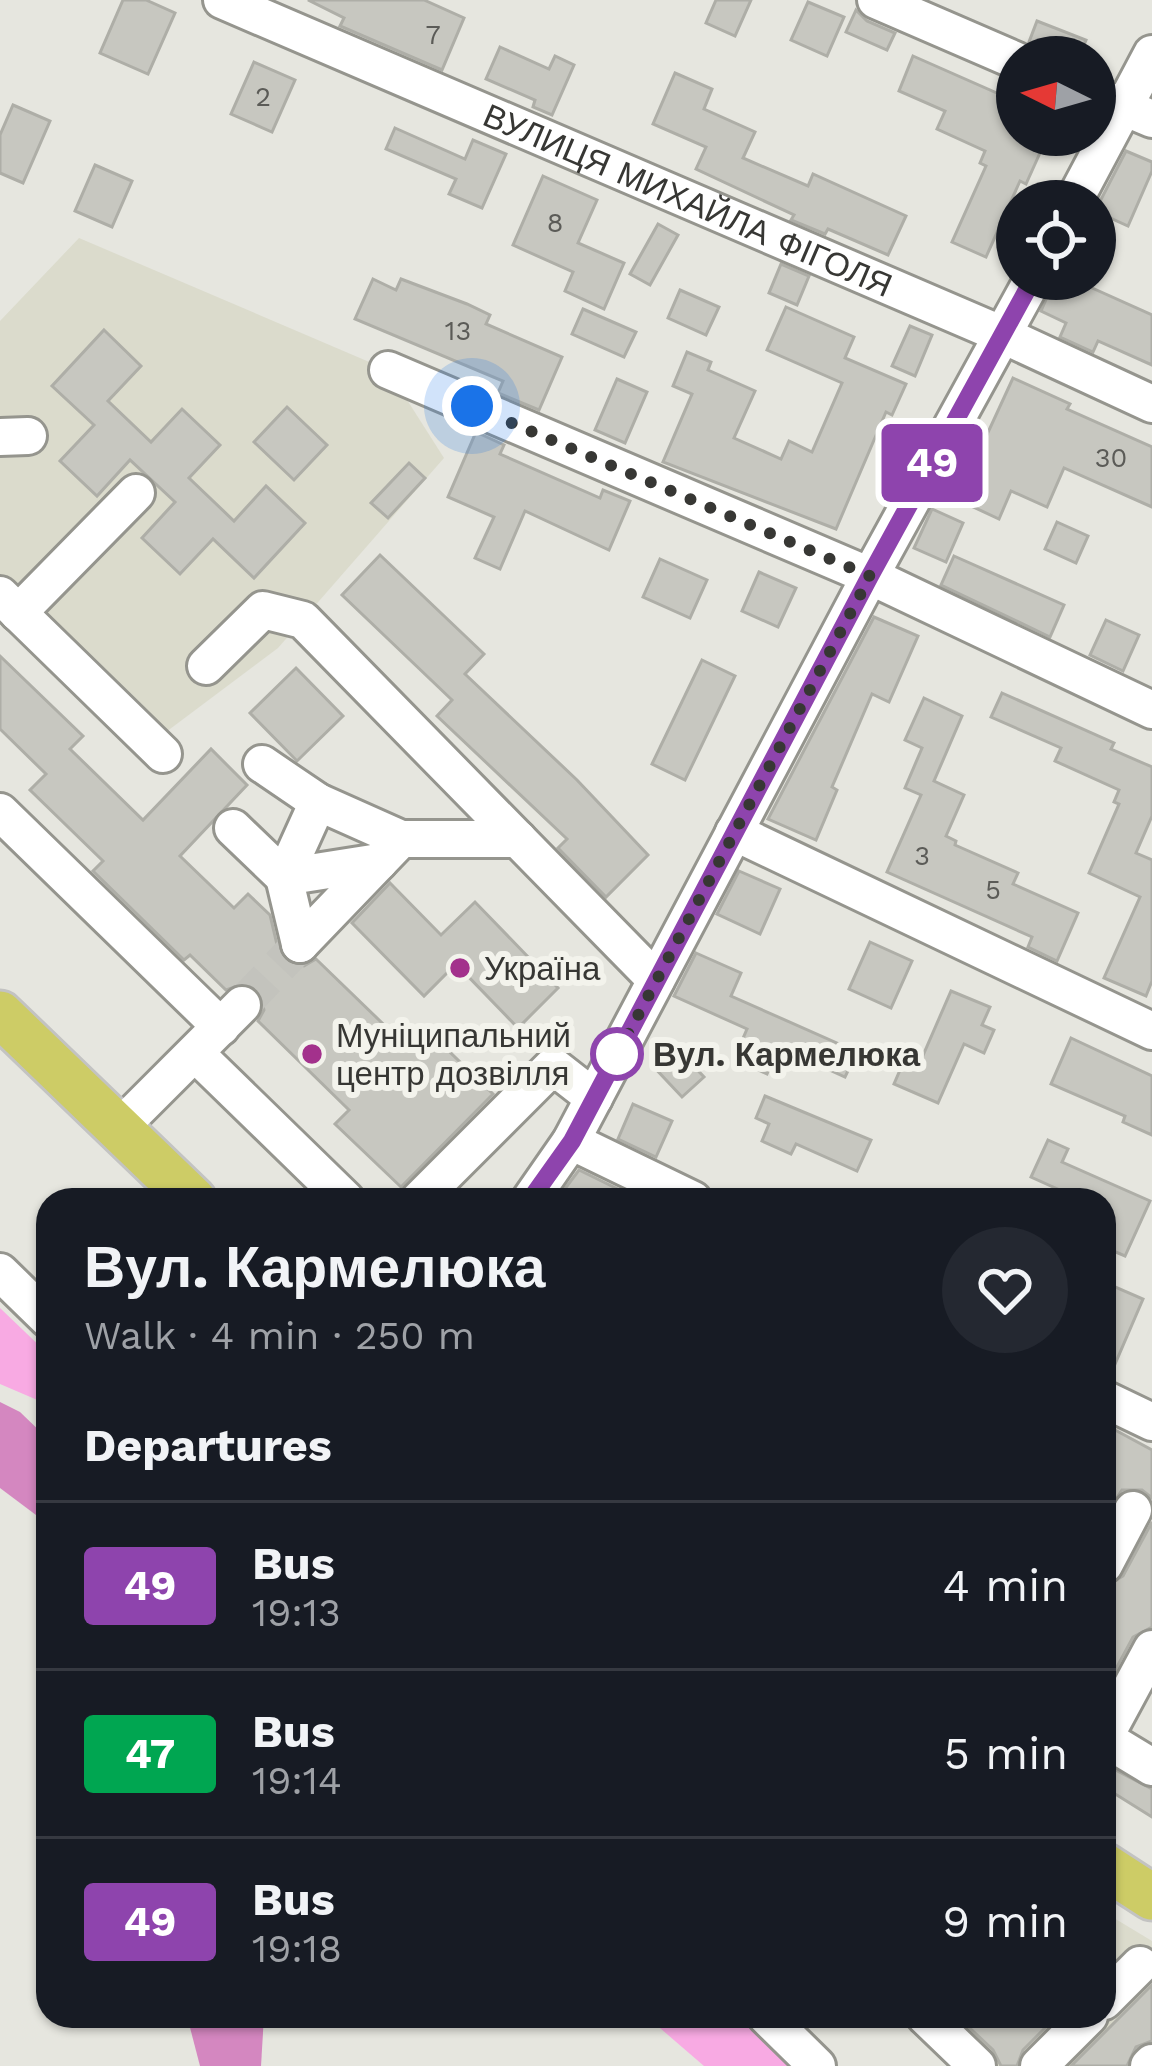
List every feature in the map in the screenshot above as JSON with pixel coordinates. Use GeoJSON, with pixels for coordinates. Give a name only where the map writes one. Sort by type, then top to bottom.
{"type":"FeatureCollection","features":[{"type":"Feature","properties":{"kind":"main road"},"geometry":{"type":"LineString","coordinates":[[0,1014],[180,1188]]}},
{"type":"Feature","properties":{"kind":"main road"},"geometry":{"type":"LineString","coordinates":[[1116,1874],[1152,1897]]}},
{"type":"Feature","properties":{"kind":"street","name":"ВУЛИЦЯ МИХАЙЛА ФІГОЛЯ"},"geometry":{"type":"LineString","coordinates":[[223,0],[1003,335],[1152,404]]}},
{"type":"Feature","properties":{"kind":"street"},"geometry":{"type":"LineString","coordinates":[[875,0],[996,52]]}},
{"type":"Feature","properties":{"kind":"street"},"geometry":{"type":"LineString","coordinates":[[1085,180],[1152,54]]}},
{"type":"Feature","properties":{"kind":"street"},"geometry":{"type":"LineString","coordinates":[[545,1188],[1022,300]]}},
{"type":"Feature","properties":{"kind":"street"},"geometry":{"type":"LineString","coordinates":[[388,370],[870,576],[1152,710]]}},
{"type":"Feature","properties":{"kind":"street"},"geometry":{"type":"LineString","coordinates":[[136,493],[6,604],[163,754]]}},
{"type":"Feature","properties":{"kind":"street"},"geometry":{"type":"LineString","coordinates":[[206,666],[263,610],[303,620],[656,980]]}},
{"type":"Feature","properties":{"kind":"street"},"geometry":{"type":"LineString","coordinates":[[262,764],[390,850]]}},
{"type":"Feature","properties":{"kind":"street"},"geometry":{"type":"LineString","coordinates":[[284,877],[317,802]]}},
{"type":"Feature","properties":{"kind":"street"},"geometry":{"type":"LineString","coordinates":[[0,812],[231,1016],[119,1129]]}},
{"type":"Feature","properties":{"kind":"street"},"geometry":{"type":"LineString","coordinates":[[233,828],[284,877],[300,944],[390,850]]}},
{"type":"Feature","properties":{"kind":"street"},"geometry":{"type":"LineString","coordinates":[[734,832],[1152,1031]]}},
{"type":"Feature","properties":{"kind":"street"},"geometry":{"type":"LineString","coordinates":[[284,877],[390,850],[518,838]]}},
{"type":"Feature","properties":{"kind":"street"},"geometry":{"type":"LineString","coordinates":[[195,1053],[334,1188]]}},
{"type":"Feature","properties":{"kind":"street"},"geometry":{"type":"LineString","coordinates":[[431,1188],[553,1066],[594,1098]]}},
{"type":"Feature","properties":{"kind":"street"},"geometry":{"type":"LineString","coordinates":[[572,1141],[668,1188]]}},
{"type":"Feature","properties":{"kind":"street"},"geometry":{"type":"LineString","coordinates":[[0,1272],[36,1307]]}},
{"type":"Feature","properties":{"kind":"street"},"geometry":{"type":"LineString","coordinates":[[1116,1405],[1152,1422]]}},
{"type":"Feature","properties":{"kind":"street"},"geometry":{"type":"LineString","coordinates":[[1116,1539],[1130,1508]]}},
{"type":"Feature","properties":{"kind":"street"},"geometry":{"type":"LineString","coordinates":[[1116,1716],[1152,1649]]}},
{"type":"Feature","properties":{"kind":"street"},"geometry":{"type":"LineString","coordinates":[[1116,1745],[1152,1767]]}},
{"type":"Feature","properties":{"kind":"street"},"geometry":{"type":"LineString","coordinates":[[1116,1989],[1140,1965]]}},
{"type":"Feature","properties":{"kind":"street"},"geometry":{"type":"LineString","coordinates":[[778,2028],[818,2066]]}},
{"type":"Feature","properties":{"kind":"street"},"geometry":{"type":"LineString","coordinates":[[951,2028],[977,2066]]}},
{"type":"Feature","properties":{"kind":"street"},"geometry":{"type":"LineString","coordinates":[[1039,2066],[1077,2028]]}},
{"type":"Feature","properties":{"kind":"shaded area"},"geometry":{"type":"Polygon","coordinates":[[[79,238],[388,370],[444,458],[278,648],[162,735],[0,577],[0,321],[79,238]]]}},
{"type":"Feature","properties":{"kind":"shaded area"},"geometry":{"type":"Polygon","coordinates":[[[0,1308],[36,1342],[36,1399],[0,1384],[0,1308]]]}},
{"type":"Feature","properties":{"kind":"shaded area"},"geometry":{"type":"Polygon","coordinates":[[[0,1402],[36,1427],[36,1515],[0,1488],[0,1402]]]}},
{"type":"Feature","properties":{"kind":"shaded area"},"geometry":{"type":"Polygon","coordinates":[[[1116,1919],[1152,1941],[1152,2066],[963,2066],[923,2028],[1116,2028],[1116,1919]]]}},
{"type":"Feature","properties":{"kind":"shaded area"},"geometry":{"type":"Polygon","coordinates":[[[190,2028],[263,2028],[261,2066],[200,2066],[190,2028]]]}},
{"type":"Feature","properties":{"kind":"shaded area"},"geometry":{"type":"Polygon","coordinates":[[[660,2028],[753,2028],[788,2066],[704,2066],[660,2028]]]}},
{"type":"Feature","properties":{"kind":"building"},"geometry":{"type":"Polygon","coordinates":[[[123,0],[146,0],[175,13],[148,74],[100,53],[123,0]]]}},
{"type":"Feature","properties":{"kind":"building"},"geometry":{"type":"Polygon","coordinates":[[[308,0],[424,0],[464,18],[442,70],[340,26],[344,18],[308,0]]]}},
{"type":"Feature","properties":{"kind":"building"},"geometry":{"type":"Polygon","coordinates":[[[716,0],[751,0],[735,36],[706,23],[716,0]]]}},
{"type":"Feature","properties":{"kind":"building"},"geometry":{"type":"Polygon","coordinates":[[[808,2],[844,17],[827,56],[791,40],[808,2]]]}},
{"type":"Feature","properties":{"kind":"building"},"geometry":{"type":"Polygon","coordinates":[[[856,10],[867,21],[895,33],[887,50],[846,32],[856,10]]]}},
{"type":"Feature","properties":{"kind":"building"},"geometry":{"type":"Polygon","coordinates":[[[1037,21],[1076,36],[1031,36],[1037,21]]]}},
{"type":"Feature","properties":{"kind":"building"},"geometry":{"type":"Polygon","coordinates":[[[500,47],[549,69],[555,56],[574,65],[552,115],[533,107],[535,100],[486,79],[500,47]]]}},
{"type":"Feature","properties":{"kind":"building"},"geometry":{"type":"Polygon","coordinates":[[[913,56],[996,93],[996,156],[1039,156],[1028,180],[996,180],[996,235],[986,257],[952,242],[986,166],[980,163],[985,151],[937,129],[945,111],[899,91],[913,56]]]}},
{"type":"Feature","properties":{"kind":"building"},"geometry":{"type":"Polygon","coordinates":[[[254,62],[295,80],[272,132],[231,114],[254,62]]]}},
{"type":"Feature","properties":{"kind":"building"},"geometry":{"type":"Polygon","coordinates":[[[675,73],[712,89],[704,109],[755,132],[743,158],[808,186],[813,174],[906,216],[888,255],[828,229],[825,234],[791,220],[794,215],[696,169],[706,147],[653,124],[675,73]]]}},
{"type":"Feature","properties":{"kind":"building"},"geometry":{"type":"Polygon","coordinates":[[[13,105],[50,121],[23,183],[0,173],[0,135],[13,105]]]}},
{"type":"Feature","properties":{"kind":"building"},"geometry":{"type":"Polygon","coordinates":[[[395,128],[465,159],[473,140],[506,154],[482,208],[449,194],[456,179],[386,149],[395,128]]]}},
{"type":"Feature","properties":{"kind":"building"},"geometry":{"type":"Polygon","coordinates":[[[1126,151],[1152,162],[1128,226],[1116,221],[1116,180],[1111,180],[1126,151]]]}},
{"type":"Feature","properties":{"kind":"building"},"geometry":{"type":"Polygon","coordinates":[[[95,165],[132,181],[112,227],[75,211],[95,165]]]}},
{"type":"Feature","properties":{"kind":"building"},"geometry":{"type":"Polygon","coordinates":[[[543,176],[597,200],[578,243],[624,263],[604,309],[565,291],[573,272],[513,245],[543,176]]]}},
{"type":"Feature","properties":{"kind":"building"},"geometry":{"type":"Polygon","coordinates":[[[658,224],[678,235],[650,285],[630,274],[658,224]]]}},
{"type":"Feature","properties":{"kind":"building"},"geometry":{"type":"Polygon","coordinates":[[[781,264],[809,276],[797,305],[769,293],[781,264]]]}},
{"type":"Feature","properties":{"kind":"building"},"geometry":{"type":"Polygon","coordinates":[[[373,279],[396,290],[401,279],[467,304],[490,315],[486,324],[562,357],[539,410],[498,393],[503,381],[355,319],[373,279]]]}},
{"type":"Feature","properties":{"kind":"building"},"geometry":{"type":"Polygon","coordinates":[[[680,290],[719,307],[706,335],[668,318],[680,290]]]}},
{"type":"Feature","properties":{"kind":"building"},"geometry":{"type":"Polygon","coordinates":[[[1116,299],[1152,315],[1152,365],[1098,341],[1093,352],[1060,337],[1066,323],[1041,311],[1046,300],[1116,299]]]}},
{"type":"Feature","properties":{"kind":"building"},"geometry":{"type":"Polygon","coordinates":[[[786,307],[854,337],[845,358],[906,384],[892,415],[886,412],[836,529],[663,462],[692,394],[673,386],[687,352],[711,362],[708,370],[755,391],[734,438],[781,459],[789,441],[812,452],[842,383],[767,350],[786,307]]]}},
{"type":"Feature","properties":{"kind":"building"},"geometry":{"type":"Polygon","coordinates":[[[583,309],[636,332],[624,357],[572,334],[583,309]]]}},
{"type":"Feature","properties":{"kind":"building"},"geometry":{"type":"Polygon","coordinates":[[[910,326],[932,335],[915,376],[892,366],[910,326]]]}},
{"type":"Feature","properties":{"kind":"building"},"geometry":{"type":"Polygon","coordinates":[[[104,330],[141,366],[108,401],[151,442],[182,409],[220,445],[189,478],[234,521],[266,486],[305,523],[254,578],[213,539],[180,574],[142,538],[175,502],[130,460],[97,496],[60,461],[94,425],[52,386],[104,330]]]}},
{"type":"Feature","properties":{"kind":"building"},"geometry":{"type":"Polygon","coordinates":[[[1013,378],[1070,404],[1067,409],[1152,447],[1152,507],[1064,468],[1047,507],[1011,491],[999,519],[969,505],[985,469],[961,458],[974,434],[985,439],[1013,378]]]}},
{"type":"Feature","properties":{"kind":"building"},"geometry":{"type":"Polygon","coordinates":[[[617,379],[647,392],[625,443],[595,430],[617,379]]]}},
{"type":"Feature","properties":{"kind":"building"},"geometry":{"type":"Polygon","coordinates":[[[287,407],[327,445],[294,480],[254,442],[287,407]]]}},
{"type":"Feature","properties":{"kind":"building"},"geometry":{"type":"Polygon","coordinates":[[[476,432],[504,445],[500,454],[600,498],[603,490],[630,501],[609,550],[525,511],[500,569],[475,558],[494,517],[448,497],[476,432]]]}},
{"type":"Feature","properties":{"kind":"building"},"geometry":{"type":"Polygon","coordinates":[[[409,463],[425,478],[388,518],[371,503],[409,463]]]}},
{"type":"Feature","properties":{"kind":"building"},"geometry":{"type":"Polygon","coordinates":[[[932,509],[963,523],[946,562],[914,548],[932,509]]]}},
{"type":"Feature","properties":{"kind":"building"},"geometry":{"type":"Polygon","coordinates":[[[1057,522],[1088,536],[1076,563],[1045,549],[1057,522]]]}},
{"type":"Feature","properties":{"kind":"building"},"geometry":{"type":"Polygon","coordinates":[[[380,555],[484,654],[465,674],[648,855],[606,897],[558,848],[567,839],[437,716],[452,700],[342,595],[380,555]]]}},
{"type":"Feature","properties":{"kind":"building"},"geometry":{"type":"Polygon","coordinates":[[[954,556],[1064,605],[1050,637],[941,585],[954,556]]]}},
{"type":"Feature","properties":{"kind":"building"},"geometry":{"type":"Polygon","coordinates":[[[660,559],[707,580],[690,618],[643,597],[660,559]]]}},
{"type":"Feature","properties":{"kind":"building"},"geometry":{"type":"Polygon","coordinates":[[[759,572],[796,588],[778,627],[742,611],[759,572]]]}},
{"type":"Feature","properties":{"kind":"building"},"geometry":{"type":"Polygon","coordinates":[[[874,617],[918,636],[889,702],[872,694],[832,787],[837,790],[816,840],[768,819],[874,617]]]}},
{"type":"Feature","properties":{"kind":"building"},"geometry":{"type":"Polygon","coordinates":[[[1106,620],[1139,635],[1123,671],[1090,655],[1106,620]]]}},
{"type":"Feature","properties":{"kind":"building"},"geometry":{"type":"Polygon","coordinates":[[[0,656],[83,736],[70,749],[143,820],[211,749],[247,785],[180,856],[234,908],[248,894],[270,915],[285,961],[304,966],[316,959],[409,1049],[427,1030],[493,1094],[401,1187],[335,1124],[349,1110],[258,1021],[264,1010],[259,990],[247,983],[226,990],[190,955],[184,960],[93,871],[103,861],[30,790],[46,774],[0,729],[0,656]]]}},
{"type":"Feature","properties":{"kind":"building"},"geometry":{"type":"Polygon","coordinates":[[[702,660],[735,676],[685,780],[652,764],[702,660]]]}},
{"type":"Feature","properties":{"kind":"building"},"geometry":{"type":"Polygon","coordinates":[[[296,668],[343,716],[297,761],[250,713],[296,668]]]}},
{"type":"Feature","properties":{"kind":"building"},"geometry":{"type":"Polygon","coordinates":[[[1002,693],[1114,743],[1111,749],[1152,767],[1152,816],[1136,853],[1152,860],[1152,981],[1146,996],[1104,978],[1140,897],[1089,873],[1119,804],[1114,802],[1119,790],[1055,761],[1061,748],[991,717],[1002,693]]]}},
{"type":"Feature","properties":{"kind":"building"},"geometry":{"type":"Polygon","coordinates":[[[924,698],[962,716],[934,781],[964,795],[946,836],[955,845],[1018,873],[1013,884],[1078,913],[1057,961],[1028,947],[1032,937],[887,872],[921,795],[905,788],[922,748],[905,740],[924,698]]]}},
{"type":"Feature","properties":{"kind":"building"},"geometry":{"type":"Polygon","coordinates":[[[739,871],[780,889],[760,934],[717,914],[739,871]]]}},
{"type":"Feature","properties":{"kind":"building"},"geometry":{"type":"Polygon","coordinates":[[[390,883],[441,935],[475,902],[558,988],[518,1028],[456,964],[424,996],[352,923],[390,883]]]}},
{"type":"Feature","properties":{"kind":"building"},"geometry":{"type":"Polygon","coordinates":[[[870,942],[912,961],[891,1008],[849,989],[870,942]]]}},
{"type":"Feature","properties":{"kind":"building"},"geometry":{"type":"Polygon","coordinates":[[[696,953],[741,973],[731,996],[857,1052],[845,1077],[779,1047],[767,1074],[734,1059],[747,1029],[674,996],[696,953]]]}},
{"type":"Feature","properties":{"kind":"building"},"geometry":{"type":"Polygon","coordinates":[[[951,991],[990,1007],[982,1025],[994,1030],[984,1053],[964,1044],[938,1103],[894,1084],[907,1054],[921,1060],[951,991]]]}},
{"type":"Feature","properties":{"kind":"building"},"geometry":{"type":"Polygon","coordinates":[[[1071,1038],[1152,1076],[1152,1135],[1123,1122],[1125,1116],[1051,1084],[1071,1038]]]}},
{"type":"Feature","properties":{"kind":"building"},"geometry":{"type":"Polygon","coordinates":[[[674,1045],[704,1077],[682,1097],[652,1065],[674,1045]]]}},
{"type":"Feature","properties":{"kind":"building"},"geometry":{"type":"Polygon","coordinates":[[[765,1096],[871,1140],[857,1171],[796,1144],[791,1154],[762,1141],[769,1124],[756,1118],[765,1096]]]}},
{"type":"Feature","properties":{"kind":"building"},"geometry":{"type":"Polygon","coordinates":[[[633,1104],[672,1121],[656,1157],[618,1139],[633,1104]]]}},
{"type":"Feature","properties":{"kind":"building"},"geometry":{"type":"Polygon","coordinates":[[[1048,1140],[1068,1149],[1062,1162],[1150,1201],[1125,1256],[1116,1252],[1116,1188],[1055,1188],[1031,1177],[1048,1140]]]}},
{"type":"Feature","properties":{"kind":"building"},"geometry":{"type":"Polygon","coordinates":[[[579,1170],[616,1188],[566,1188],[579,1170]]]}},
{"type":"Feature","properties":{"kind":"building"},"geometry":{"type":"Polygon","coordinates":[[[1116,1287],[1143,1299],[1116,1362],[1116,1287]]]}},
{"type":"Feature","properties":{"kind":"building"},"geometry":{"type":"Polygon","coordinates":[[[1116,1430],[1152,1450],[1152,1498],[1142,1490],[1122,1490],[1116,1499],[1116,1430]]]}},
{"type":"Feature","properties":{"kind":"building"},"geometry":{"type":"Polygon","coordinates":[[[1152,1522],[1152,1627],[1133,1637],[1116,1669],[1116,1580],[1123,1576],[1152,1522]]]}},
{"type":"Feature","properties":{"kind":"building"},"geometry":{"type":"Polygon","coordinates":[[[1116,1770],[1152,1789],[1152,1817],[1116,1794],[1116,1770]]]}},
{"type":"Feature","properties":{"kind":"building"},"geometry":{"type":"Polygon","coordinates":[[[1152,1985],[1152,2041],[1136,2047],[1127,2066],[1071,2066],[1109,2028],[1116,2028],[1116,2021],[1152,1985]]]}},
{"type":"Feature","properties":{"kind":"building"},"geometry":{"type":"Polygon","coordinates":[[[970,2028],[1045,2028],[1023,2050],[1017,2066],[1001,2066],[993,2050],[970,2028]]]}},
{"type":"Feature","properties":{"kind":"tunnel"},"geometry":{"type":"LineString","coordinates":[[242,1005],[300,944]]}},
{"type":"Feature","properties":{"kind":"bus line","name":"49"},"geometry":{"type":"LineString","coordinates":[[539,1188],[572,1141],[1021,300]]}},
{"type":"Feature","properties":{"kind":"place","name":"Україна"},"geometry":{"type":"Point","coordinates":[460,968]}},
{"type":"Feature","properties":{"kind":"place","name":"Муніципальний центр дозвілля"},"geometry":{"type":"Point","coordinates":[312,1054]}},
{"type":"Feature","properties":{"kind":"place","name":"Вул. Кармелюка"},"geometry":{"type":"Point","coordinates":[617,1054]}},
{"type":"Feature","properties":{"kind":"route"},"geometry":{"type":"LineString","coordinates":[[472,406],[870,576],[615,1059],[617,1054]]}}]}
